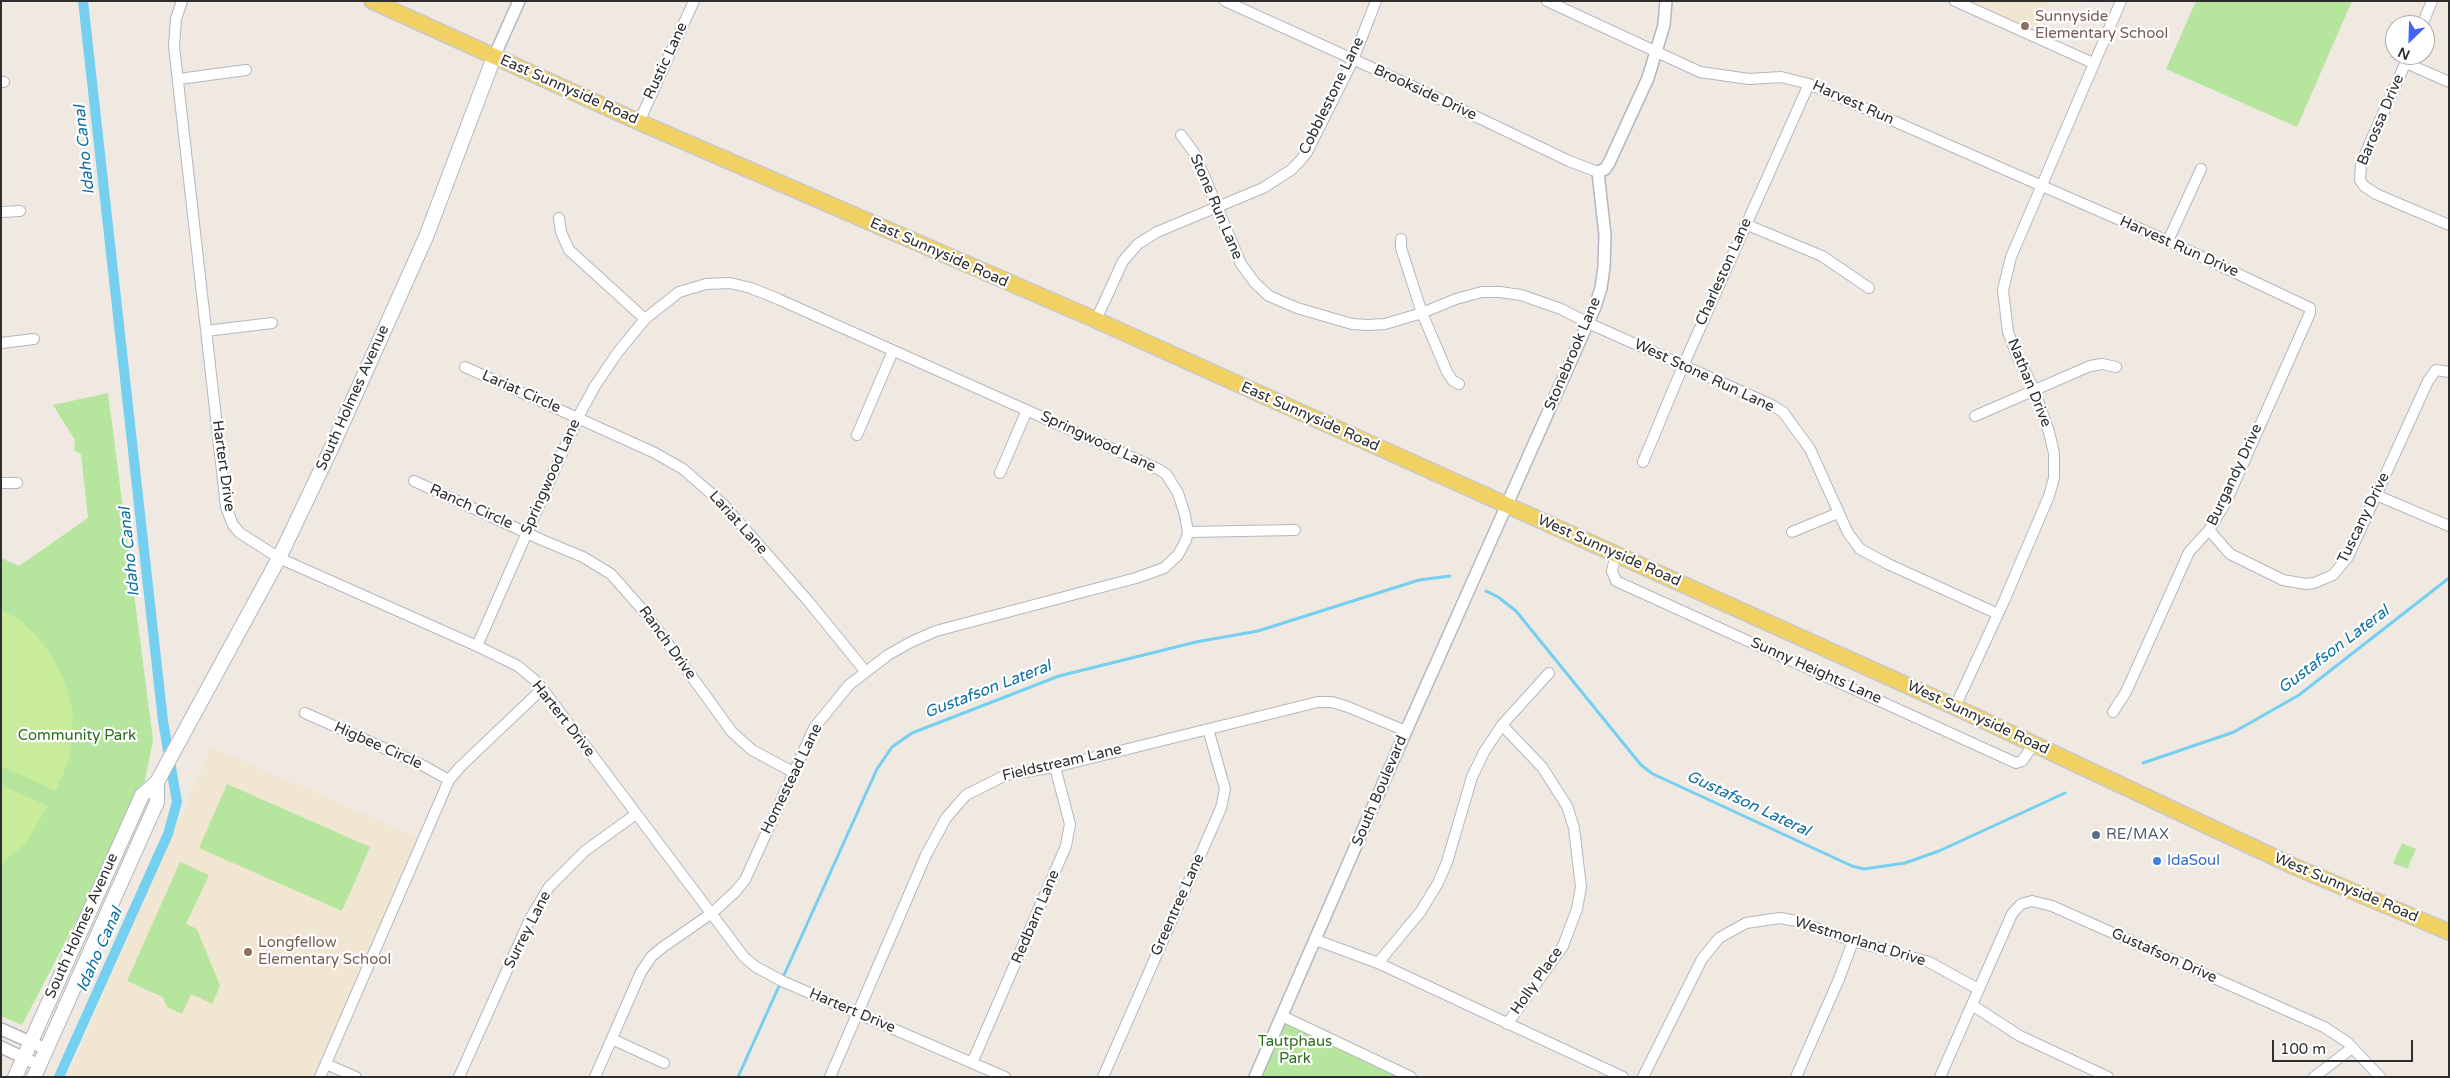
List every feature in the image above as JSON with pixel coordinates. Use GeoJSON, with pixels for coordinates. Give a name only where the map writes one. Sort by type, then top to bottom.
{"type":"FeatureCollection","features":[{"type":"Feature","properties":{"kind":"main road","name":"East Sunnyside Road"},"geometry":{"type":"LineString","coordinates":[[372,1],[639,122],[1096,320],[1506,506]]}},
{"type":"Feature","properties":{"kind":"main road","name":"South Holmes Avenue"},"geometry":{"type":"LineString","coordinates":[[15,1077],[142,795],[157,782],[279,558],[426,237],[494,57]]}},
{"type":"Feature","properties":{"kind":"main road","name":"West Sunnyside Road"},"geometry":{"type":"LineString","coordinates":[[1506,506],[1955,707],[2292,866],[2449,932]]}},
{"type":"Feature","properties":{"kind":"main road","name":"South Holmes Avenue"},"geometry":{"type":"LineString","coordinates":[[36,1071],[157,802],[157,782]]}},
{"type":"Feature","properties":{"kind":"street","name":"Hartert Drive"},"geometry":{"type":"LineString","coordinates":[[182,1],[176,20],[174,46],[226,507],[233,525],[240,533],[279,558],[518,666],[538,683],[744,957],[756,967],[779,980],[1005,1077]]}},
{"type":"Feature","properties":{"kind":"street","name":"South Holmes Avenue"},"geometry":{"type":"LineString","coordinates":[[494,57],[519,1]]}},
{"type":"Feature","properties":{"kind":"street","name":"Rustic Lane"},"geometry":{"type":"LineString","coordinates":[[639,122],[694,1]]}},
{"type":"Feature","properties":{"kind":"street","name":"Brookside Drive"},"geometry":{"type":"LineString","coordinates":[[1225,1],[1569,161],[1598,172]]}},
{"type":"Feature","properties":{"kind":"street","name":"Cobblestone Lane"},"geometry":{"type":"LineString","coordinates":[[1096,320],[1123,261],[1138,244],[1157,232],[1263,188],[1291,170],[1300,161],[1307,152],[1353,60],[1376,1]]}},
{"type":"Feature","properties":{"kind":"street","name":"Harvest Run"},"geometry":{"type":"LineString","coordinates":[[1547,1],[1688,67],[1716,76],[1749,79],[1781,77],[1809,84],[2041,187]]}},
{"type":"Feature","properties":{"kind":"street"},"geometry":{"type":"LineString","coordinates":[[1598,172],[1605,169],[1609,163],[1648,78],[1664,25],[1666,1]]}},
{"type":"Feature","properties":{"kind":"street"},"geometry":{"type":"LineString","coordinates":[[1955,1],[2093,63]]}},
{"type":"Feature","properties":{"kind":"street","name":"Nathan Drive"},"geometry":{"type":"LineString","coordinates":[[1955,707],[1998,614],[2049,496],[2054,478],[2054,453],[2049,432],[2034,389],[2018,358],[2008,332],[2003,290],[2011,257],[2121,1]]}},
{"type":"Feature","properties":{"kind":"street"},"geometry":{"type":"LineString","coordinates":[[2426,15],[2432,1]]}},
{"type":"Feature","properties":{"kind":"street","name":"Barossa Drive"},"geometry":{"type":"LineString","coordinates":[[2404,65],[2361,163],[2359,174],[2364,186],[2376,194],[2449,225]]}},
{"type":"Feature","properties":{"kind":"street"},"geometry":{"type":"LineString","coordinates":[[2418,65],[2449,82]]}},
{"type":"Feature","properties":{"kind":"street"},"geometry":{"type":"LineString","coordinates":[[179,79],[246,70]]}},
{"type":"Feature","properties":{"kind":"street","name":"Charleston Lane"},"geometry":{"type":"LineString","coordinates":[[1643,462],[1745,224],[1809,84]]}},
{"type":"Feature","properties":{"kind":"street","name":"Stone Run Lane"},"geometry":{"type":"LineString","coordinates":[[1181,135],[1195,154],[1241,264],[1269,296],[1279,301],[1352,324],[1368,325],[1385,324],[1422,313],[1456,298],[1482,292],[1500,292],[1522,296],[1562,310]]}},
{"type":"Feature","properties":{"kind":"street"},"geometry":{"type":"LineString","coordinates":[[2168,241],[2200,169]]}},
{"type":"Feature","properties":{"kind":"street","name":"Stonebrook Lane"},"geometry":{"type":"LineString","coordinates":[[1506,506],[1588,323],[1601,288],[1605,235],[1598,172]]}},
{"type":"Feature","properties":{"kind":"street","name":"Harvest Run Drive"},"geometry":{"type":"LineString","coordinates":[[2041,187],[2168,241],[2304,303],[2310,308],[2310,313]]}},
{"type":"Feature","properties":{"kind":"street"},"geometry":{"type":"LineString","coordinates":[[1,212],[20,211]]}},
{"type":"Feature","properties":{"kind":"street"},"geometry":{"type":"LineString","coordinates":[[559,218],[561,232],[568,250],[645,319]]}},
{"type":"Feature","properties":{"kind":"street"},"geometry":{"type":"LineString","coordinates":[[1745,224],[1822,256],[1869,288]]}},
{"type":"Feature","properties":{"kind":"street"},"geometry":{"type":"LineString","coordinates":[[1401,239],[1400,248],[1422,313],[1447,372],[1453,381],[1459,384]]}},
{"type":"Feature","properties":{"kind":"street","name":"Springwood Lane"},"geometry":{"type":"LineString","coordinates":[[477,646],[578,417],[595,386],[618,352],[645,319],[679,292],[706,284],[730,283],[750,288],[778,299],[1166,474],[1178,493],[1187,536]]}},
{"type":"Feature","properties":{"kind":"street","name":"West Stone Run Lane"},"geometry":{"type":"LineString","coordinates":[[1562,310],[1772,405],[1782,412],[1810,449],[1848,533],[1860,549],[1888,564],[1998,614]]}},
{"type":"Feature","properties":{"kind":"street","name":"Burgandy Drive"},"geometry":{"type":"LineString","coordinates":[[2113,712],[2126,692],[2189,552],[2209,530],[2226,502],[2310,313]]}},
{"type":"Feature","properties":{"kind":"street"},"geometry":{"type":"LineString","coordinates":[[206,331],[272,323]]}},
{"type":"Feature","properties":{"kind":"street"},"geometry":{"type":"LineString","coordinates":[[1,343],[34,339]]}},
{"type":"Feature","properties":{"kind":"street"},"geometry":{"type":"LineString","coordinates":[[857,435],[893,351]]}},
{"type":"Feature","properties":{"kind":"street"},"geometry":{"type":"LineString","coordinates":[[1976,416],[2090,366],[2102,364],[2116,367]]}},
{"type":"Feature","properties":{"kind":"street","name":"Lariat Circle"},"geometry":{"type":"LineString","coordinates":[[465,367],[578,417]]}},
{"type":"Feature","properties":{"kind":"street","name":"Tuscany Drive"},"geometry":{"type":"LineString","coordinates":[[2209,530],[2230,554],[2262,572],[2284,580],[2306,584],[2314,583],[2333,575],[2344,565],[2428,382],[2436,370],[2449,372]]}},
{"type":"Feature","properties":{"kind":"street","name":"Springwood Lane"},"geometry":{"type":"LineString","coordinates":[[1000,473],[1027,410]]}},
{"type":"Feature","properties":{"kind":"street","name":"Lariat Lane"},"geometry":{"type":"LineString","coordinates":[[578,417],[655,453],[702,484],[809,602],[866,671]]}},
{"type":"Feature","properties":{"kind":"street","name":"Ranch Circle"},"geometry":{"type":"LineString","coordinates":[[414,481],[527,532]]}},
{"type":"Feature","properties":{"kind":"street"},"geometry":{"type":"LineString","coordinates":[[1,483],[17,483]]}},
{"type":"Feature","properties":{"kind":"street"},"geometry":{"type":"LineString","coordinates":[[2376,495],[2449,526]]}},
{"type":"Feature","properties":{"kind":"street","name":"South Boulevard"},"geometry":{"type":"LineString","coordinates":[[1255,1077],[1506,506]]}},
{"type":"Feature","properties":{"kind":"street"},"geometry":{"type":"LineString","coordinates":[[1792,532],[1838,512]]}},
{"type":"Feature","properties":{"kind":"street"},"geometry":{"type":"LineString","coordinates":[[1187,536],[1295,530]]}},
{"type":"Feature","properties":{"kind":"street","name":"Ranch Drive"},"geometry":{"type":"LineString","coordinates":[[527,532],[583,557],[611,574],[647,615],[732,732],[752,750],[793,772]]}},
{"type":"Feature","properties":{"kind":"street","name":"Homestead Lane"},"geometry":{"type":"LineString","coordinates":[[595,1077],[640,972],[652,956],[663,946],[712,913],[745,880],[814,728],[835,699],[866,671],[911,642],[936,631],[1136,578],[1164,568],[1178,555],[1187,536]]}},
{"type":"Feature","properties":{"kind":"street","name":"Sunny Heights Lane"},"geometry":{"type":"LineString","coordinates":[[1616,554],[1612,570],[1616,580],[2016,763],[2022,761],[2034,744]]}},
{"type":"Feature","properties":{"kind":"street"},"geometry":{"type":"LineString","coordinates":[[1378,963],[1421,911],[1438,883],[1447,862],[1472,777],[1484,752],[1502,725],[1549,673]]}},
{"type":"Feature","properties":{"kind":"street"},"geometry":{"type":"LineString","coordinates":[[320,1077],[449,780],[460,767],[542,689]]}},
{"type":"Feature","properties":{"kind":"street","name":"Fieldstream Lane"},"geometry":{"type":"LineString","coordinates":[[830,1077],[926,856],[946,818],[966,795],[1006,775],[1055,767],[1318,702],[1332,702],[1348,707],[1406,731]]}},
{"type":"Feature","properties":{"kind":"street","name":"Higbee Circle"},"geometry":{"type":"LineString","coordinates":[[305,713],[422,765],[449,780]]}},
{"type":"Feature","properties":{"kind":"street","name":"Holly Place"},"geometry":{"type":"LineString","coordinates":[[1502,725],[1542,767],[1566,806],[1574,828],[1581,887],[1577,909],[1562,946],[1507,1024]]}},
{"type":"Feature","properties":{"kind":"street","name":"Greentree Lane"},"geometry":{"type":"LineString","coordinates":[[1103,1077],[1221,808],[1225,789],[1208,729]]}},
{"type":"Feature","properties":{"kind":"street","name":"Redbarn Lane"},"geometry":{"type":"LineString","coordinates":[[972,1063],[1066,846],[1070,824],[1055,767]]}},
{"type":"Feature","properties":{"kind":"street","name":"Surrey Lane"},"geometry":{"type":"LineString","coordinates":[[459,1077],[530,919],[550,887],[585,851],[636,814]]}},
{"type":"Feature","properties":{"kind":"street","name":"Gustafson Drive"},"geometry":{"type":"LineString","coordinates":[[1978,989],[2012,914],[2021,904],[2032,901],[2052,906],[2324,1027],[2352,1048],[2380,1077]]}},
{"type":"Feature","properties":{"kind":"street","name":"Westmorland Drive"},"geometry":{"type":"LineString","coordinates":[[1643,1077],[1702,959],[1719,938],[1730,930],[1746,923],[1780,918],[1796,921],[1853,941],[1929,962],[1978,989]]}},
{"type":"Feature","properties":{"kind":"street"},"geometry":{"type":"LineString","coordinates":[[1316,940],[1378,963],[1623,1077]]}},
{"type":"Feature","properties":{"kind":"street"},"geometry":{"type":"LineString","coordinates":[[1796,1077],[1839,980],[1853,941]]}},
{"type":"Feature","properties":{"kind":"street"},"geometry":{"type":"LineString","coordinates":[[1940,1077],[1978,989]]}},
{"type":"Feature","properties":{"kind":"street"},"geometry":{"type":"LineString","coordinates":[[1972,1005],[2020,1036],[2108,1077]]}},
{"type":"Feature","properties":{"kind":"street"},"geometry":{"type":"LineString","coordinates":[[1282,1016],[1411,1077]]}},
{"type":"Feature","properties":{"kind":"street"},"geometry":{"type":"LineString","coordinates":[[1,1029],[46,1049]]}},
{"type":"Feature","properties":{"kind":"street"},"geometry":{"type":"LineString","coordinates":[[612,1039],[664,1063]]}},
{"type":"Feature","properties":{"kind":"street"},"geometry":{"type":"LineString","coordinates":[[1,1047],[24,1058],[36,1071]]}},
{"type":"Feature","properties":{"kind":"street"},"geometry":{"type":"LineString","coordinates":[[2314,1077],[2352,1048]]}},
{"type":"Feature","properties":{"kind":"street"},"geometry":{"type":"LineString","coordinates":[[326,1064],[356,1077]]}},
{"type":"Feature","properties":{"kind":"shaded area","name":"Sunnyside Elementary School"},"geometry":{"type":"Polygon","coordinates":[[[1955,1],[2052,1],[2036,37],[1955,1]]]}},
{"type":"Feature","properties":{"kind":"shaded area","name":"Longfellow Elementary School"},"geometry":{"type":"Polygon","coordinates":[[[211,747],[424,840],[320,1077],[67,1077],[211,747]]]}},
{"type":"Feature","properties":{"kind":"green space"},"geometry":{"type":"Polygon","coordinates":[[[2196,1],[2352,1],[2297,127],[2166,69],[2196,1]]]}},
{"type":"Feature","properties":{"kind":"green space","name":"Community Park"},"geometry":{"type":"Polygon","coordinates":[[[108,393],[153,740],[142,795],[22,1025],[1,1016],[1,558],[19,566],[88,518],[81,454],[74,450],[75,440],[53,405],[108,393]]]}},
{"type":"Feature","properties":{"kind":"green space"},"geometry":{"type":"Polygon","coordinates":[[[1,610],[20,620],[37,636],[52,656],[64,680],[73,711],[72,739],[68,762],[56,791],[1,766],[1,610]]]}},
{"type":"Feature","properties":{"kind":"green space"},"geometry":{"type":"Polygon","coordinates":[[[227,784],[370,847],[342,911],[199,848],[227,784]]]}},
{"type":"Feature","properties":{"kind":"green space"},"geometry":{"type":"Polygon","coordinates":[[[1,785],[48,806],[25,844],[1,864],[1,785]]]}},
{"type":"Feature","properties":{"kind":"green space"},"geometry":{"type":"Polygon","coordinates":[[[2402,843],[2416,849],[2407,869],[2393,863],[2402,843]]]}},
{"type":"Feature","properties":{"kind":"green space"},"geometry":{"type":"Polygon","coordinates":[[[180,862],[209,875],[186,924],[197,929],[220,986],[212,1004],[191,994],[182,1014],[167,1007],[163,997],[127,981],[180,862]]]}},
{"type":"Feature","properties":{"kind":"green space","name":"Tautphaus Park"},"geometry":{"type":"Polygon","coordinates":[[[1282,1016],[1411,1077],[1255,1077],[1282,1016]]]}},
{"type":"Feature","properties":{"kind":"waterway","name":"Idaho Canal"},"geometry":{"type":"LineString","coordinates":[[59,1077],[168,834],[177,802],[163,721],[83,1]]}},
{"type":"Feature","properties":{"kind":"waterway","name":"Gustafson Lateral"},"geometry":{"type":"LineString","coordinates":[[738,1077],[877,769],[892,747],[912,733],[1059,676],[1196,642],[1258,631],[1419,580],[1450,576]]}},
{"type":"Feature","properties":{"kind":"waterway","name":"Gustafson Lateral"},"geometry":{"type":"LineString","coordinates":[[2143,763],[2234,732],[2299,695],[2449,578]]}},
{"type":"Feature","properties":{"kind":"waterway","name":"Gustafson Lateral"},"geometry":{"type":"LineString","coordinates":[[1486,591],[1498,597],[1516,611],[1641,765],[1653,774],[1852,866],[1864,869],[1905,863],[1939,851],[2065,793]]}},
{"type":"Feature","properties":{"kind":"place","name":"Sunnyside Elementary School"},"geometry":{"type":"Point","coordinates":[2025,26]}},
{"type":"Feature","properties":{"kind":"place","name":"RE/MAX"},"geometry":{"type":"Point","coordinates":[2096,835]}},
{"type":"Feature","properties":{"kind":"place","name":"IdaSoul"},"geometry":{"type":"Point","coordinates":[2157,861]}},
{"type":"Feature","properties":{"kind":"place","name":"Longfellow Elementary School"},"geometry":{"type":"Point","coordinates":[248,952]}}]}
